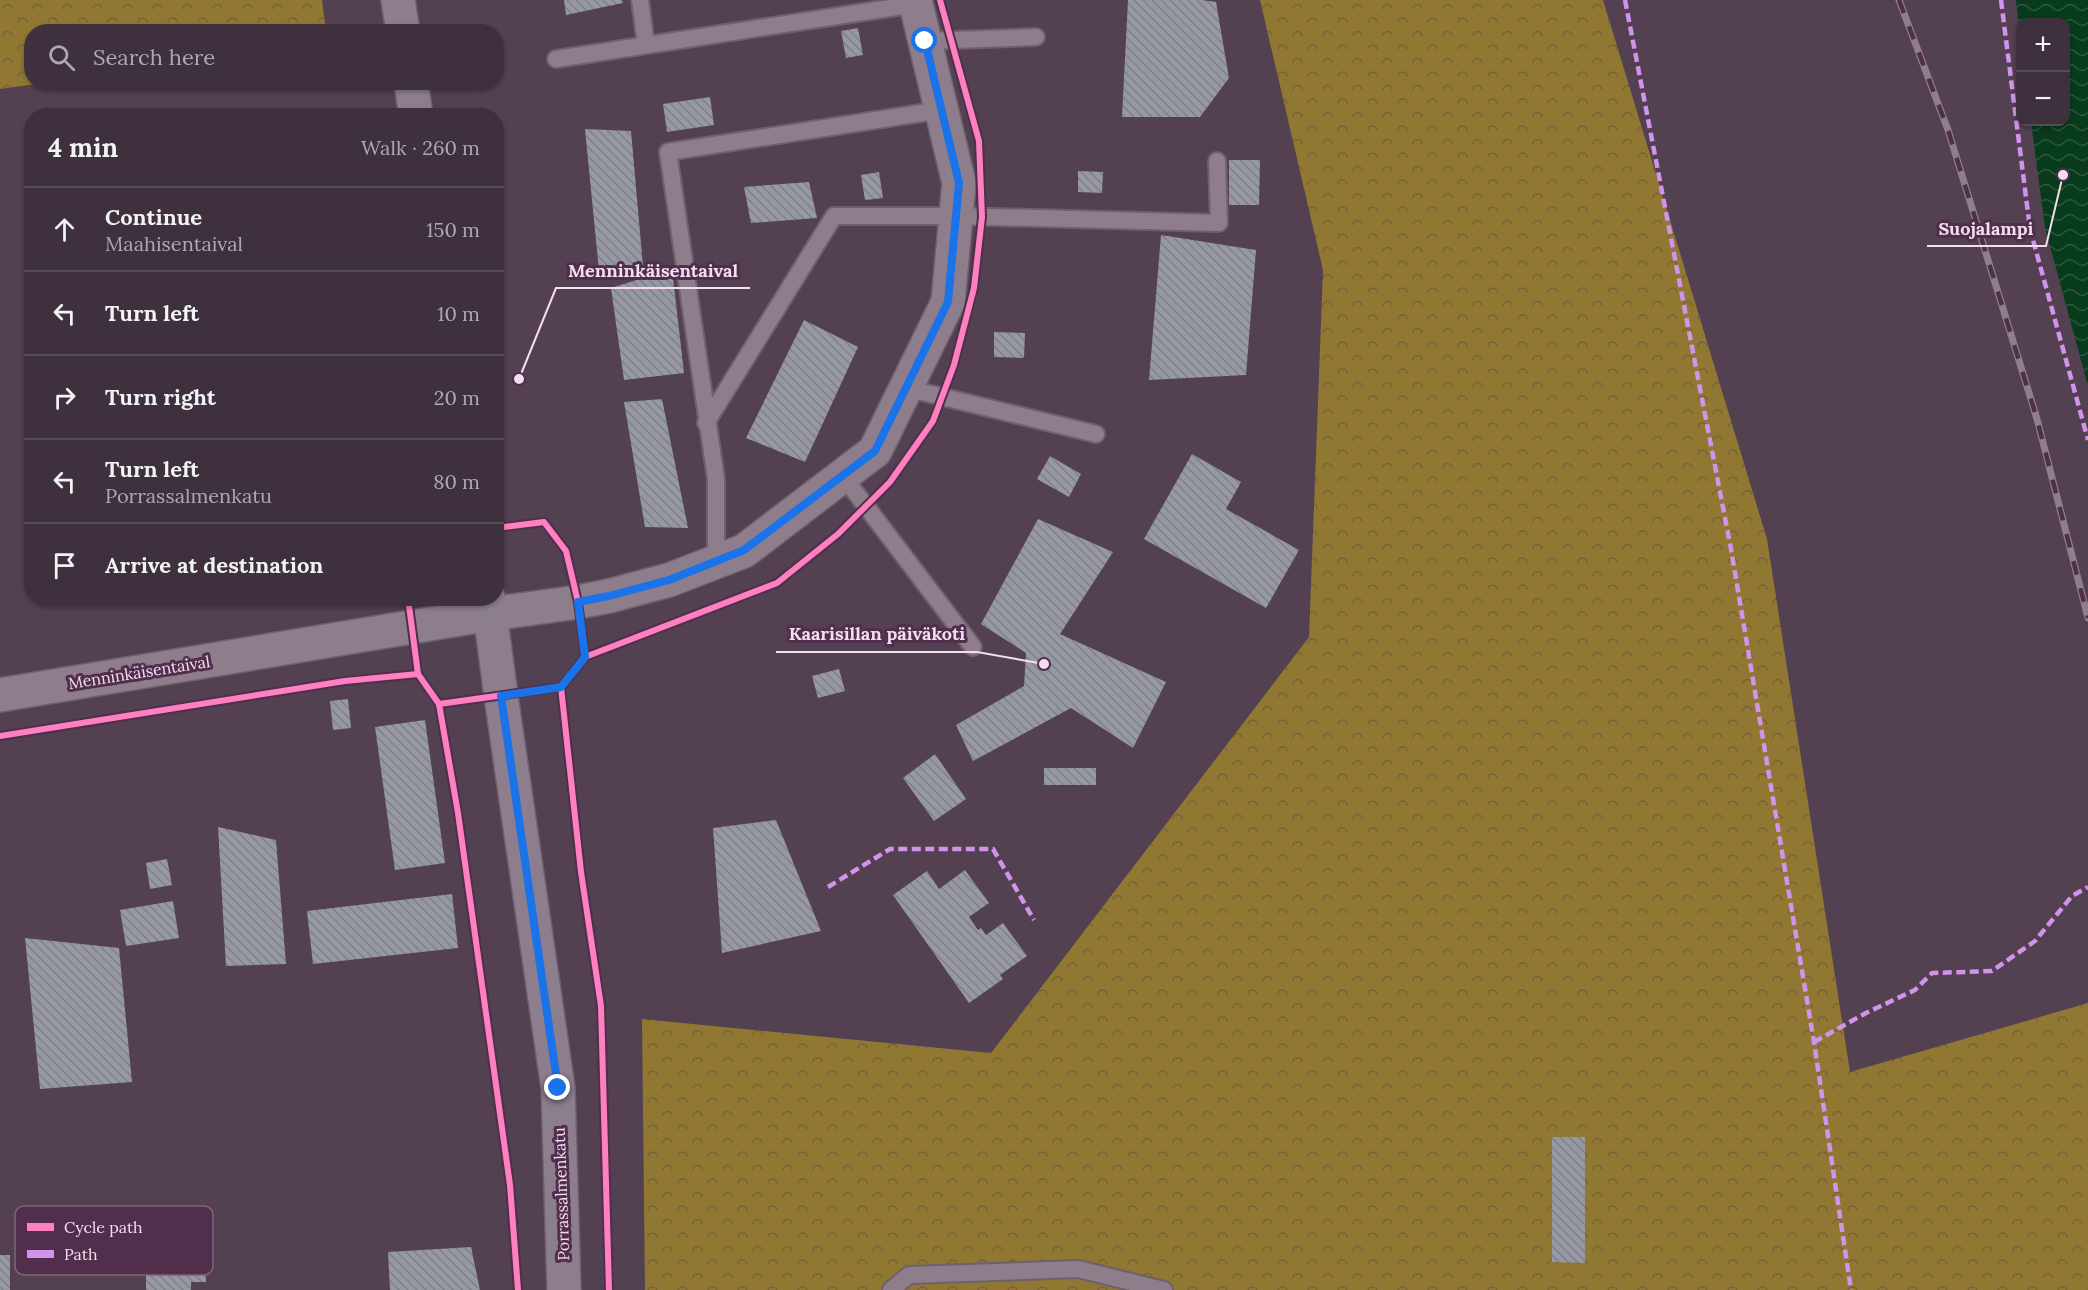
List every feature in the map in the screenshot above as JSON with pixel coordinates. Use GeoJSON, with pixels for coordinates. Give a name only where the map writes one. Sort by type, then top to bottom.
{"type":"FeatureCollection","features":[{"type":"Feature","properties":{"kind":"street"},"geometry":{"type":"LineString","coordinates":[[398,0],[402,24]]}},
{"type":"Feature","properties":{"kind":"street","name":"Menninkäisentaival"},"geometry":{"type":"LineString","coordinates":[[504,605],[609,596],[669,580],[716,562],[744,550],[875,451],[948,302],[956,216],[959,183],[916,2]]}},
{"type":"Feature","properties":{"kind":"street"},"geometry":{"type":"LineString","coordinates":[[412,90],[415,108]]}},
{"type":"Feature","properties":{"kind":"street","name":"Menninkäisentaival"},"geometry":{"type":"LineString","coordinates":[[0,695],[489,606]]}},
{"type":"Feature","properties":{"kind":"street","name":"Porrassalmenkatu"},"geometry":{"type":"LineString","coordinates":[[489,606],[558,1088],[564,1290]]}},
{"type":"Feature","properties":{"kind":"lane"},"geometry":{"type":"LineString","coordinates":[[640,0],[646,45]]}},
{"type":"Feature","properties":{"kind":"lane"},"geometry":{"type":"LineString","coordinates":[[556,59],[646,45],[842,8],[916,2]]}},
{"type":"Feature","properties":{"kind":"lane"},"geometry":{"type":"LineString","coordinates":[[925,41],[1036,37]]}},
{"type":"Feature","properties":{"kind":"lane"},"geometry":{"type":"LineString","coordinates":[[716,562],[716,479],[706,423],[669,152],[942,110]]}},
{"type":"Feature","properties":{"kind":"lane"},"geometry":{"type":"LineString","coordinates":[[706,423],[834,216],[956,216],[1219,223],[1217,161]]}},
{"type":"Feature","properties":{"kind":"lane"},"geometry":{"type":"LineString","coordinates":[[906,388],[1096,434]]}},
{"type":"Feature","properties":{"kind":"lane"},"geometry":{"type":"LineString","coordinates":[[843,476],[973,647]]}},
{"type":"Feature","properties":{"kind":"lane"},"geometry":{"type":"LineString","coordinates":[[891,1290],[909,1275],[1078,1269],[1164,1290]]}},
{"type":"Feature","properties":{"kind":"green space"},"geometry":{"type":"Polygon","coordinates":[[[0,0],[322,0],[325,24],[24,24],[24,86],[0,89],[0,0]]]}},
{"type":"Feature","properties":{"kind":"green space"},"geometry":{"type":"Polygon","coordinates":[[[1260,0],[1603,0],[1767,539],[1850,1072],[2088,1003],[2088,1290],[645,1290],[642,1019],[991,1053],[1309,637],[1323,270],[1260,0]]]}},
{"type":"Feature","properties":{"kind":"water"},"geometry":{"type":"Polygon","coordinates":[[[2016,0],[2088,0],[2088,386],[2045,228],[2032,126],[2070,126],[2070,18],[2018,18],[2016,0]]]}},
{"type":"Feature","properties":{"kind":"building"},"geometry":{"type":"Polygon","coordinates":[[[564,0],[622,0],[623,3],[566,15],[564,0]]]}},
{"type":"Feature","properties":{"kind":"building"},"geometry":{"type":"Polygon","coordinates":[[[1128,0],[1216,2],[1229,78],[1200,117],[1122,117],[1128,0]]]}},
{"type":"Feature","properties":{"kind":"building"},"geometry":{"type":"Polygon","coordinates":[[[858,28],[863,55],[846,58],[841,31],[858,28]]]}},
{"type":"Feature","properties":{"kind":"building"},"geometry":{"type":"Polygon","coordinates":[[[710,97],[714,125],[667,132],[663,104],[710,97]]]}},
{"type":"Feature","properties":{"kind":"building"},"geometry":{"type":"Polygon","coordinates":[[[585,129],[631,131],[643,266],[599,271],[585,129]]]}},
{"type":"Feature","properties":{"kind":"building"},"geometry":{"type":"Polygon","coordinates":[[[1229,160],[1260,160],[1259,205],[1229,205],[1229,160]]]}},
{"type":"Feature","properties":{"kind":"building"},"geometry":{"type":"Polygon","coordinates":[[[1078,171],[1103,172],[1102,193],[1078,192],[1078,171]]]}},
{"type":"Feature","properties":{"kind":"building"},"geometry":{"type":"Polygon","coordinates":[[[879,172],[883,198],[865,200],[861,175],[879,172]]]}},
{"type":"Feature","properties":{"kind":"building"},"geometry":{"type":"Polygon","coordinates":[[[809,182],[817,218],[751,223],[744,187],[809,182]]]}},
{"type":"Feature","properties":{"kind":"building"},"geometry":{"type":"Polygon","coordinates":[[[1161,235],[1256,250],[1246,375],[1149,380],[1161,235]]]}},
{"type":"Feature","properties":{"kind":"building"},"geometry":{"type":"Polygon","coordinates":[[[672,269],[684,373],[624,380],[611,288],[672,269]]]}},
{"type":"Feature","properties":{"kind":"building"},"geometry":{"type":"Polygon","coordinates":[[[804,320],[858,347],[805,462],[746,438],[804,320]]]}},
{"type":"Feature","properties":{"kind":"building"},"geometry":{"type":"Polygon","coordinates":[[[994,332],[1025,333],[1024,358],[994,357],[994,332]]]}},
{"type":"Feature","properties":{"kind":"building"},"geometry":{"type":"Polygon","coordinates":[[[662,399],[688,528],[645,527],[624,402],[662,399]]]}},
{"type":"Feature","properties":{"kind":"building"},"geometry":{"type":"Polygon","coordinates":[[[1192,454],[1241,482],[1226,509],[1299,550],[1266,608],[1144,539],[1192,454]]]}},
{"type":"Feature","properties":{"kind":"building"},"geometry":{"type":"Polygon","coordinates":[[[1050,456],[1081,474],[1069,497],[1037,479],[1050,456]]]}},
{"type":"Feature","properties":{"kind":"building"},"geometry":{"type":"Polygon","coordinates":[[[1038,519],[1113,552],[1060,634],[1166,682],[1133,748],[1071,708],[973,761],[956,725],[1024,686],[1026,653],[981,624],[1038,519]]]}},
{"type":"Feature","properties":{"kind":"building"},"geometry":{"type":"Polygon","coordinates":[[[839,669],[845,691],[818,698],[812,676],[839,669]]]}},
{"type":"Feature","properties":{"kind":"building"},"geometry":{"type":"Polygon","coordinates":[[[348,699],[351,728],[333,730],[330,701],[348,699]]]}},
{"type":"Feature","properties":{"kind":"building"},"geometry":{"type":"Polygon","coordinates":[[[425,720],[445,863],[395,870],[375,727],[425,720]]]}},
{"type":"Feature","properties":{"kind":"building"},"geometry":{"type":"Polygon","coordinates":[[[935,754],[966,799],[934,821],[903,778],[935,754]]]}},
{"type":"Feature","properties":{"kind":"building"},"geometry":{"type":"Polygon","coordinates":[[[1044,768],[1096,768],[1096,785],[1044,785],[1044,768]]]}},
{"type":"Feature","properties":{"kind":"building"},"geometry":{"type":"Polygon","coordinates":[[[776,820],[821,931],[722,953],[713,828],[776,820]]]}},
{"type":"Feature","properties":{"kind":"building"},"geometry":{"type":"Polygon","coordinates":[[[218,827],[276,840],[286,964],[226,966],[218,827]]]}},
{"type":"Feature","properties":{"kind":"building"},"geometry":{"type":"Polygon","coordinates":[[[167,859],[172,885],[150,889],[146,863],[167,859]]]}},
{"type":"Feature","properties":{"kind":"building"},"geometry":{"type":"Polygon","coordinates":[[[965,870],[989,903],[969,917],[978,930],[981,928],[986,935],[1003,923],[1027,956],[1000,975],[1003,979],[969,1003],[893,895],[927,871],[939,889],[965,870]]]}},
{"type":"Feature","properties":{"kind":"building"},"geometry":{"type":"Polygon","coordinates":[[[452,894],[458,948],[313,964],[307,911],[452,894]]]}},
{"type":"Feature","properties":{"kind":"building"},"geometry":{"type":"Polygon","coordinates":[[[173,901],[179,938],[126,946],[120,910],[173,901]]]}},
{"type":"Feature","properties":{"kind":"building"},"geometry":{"type":"Polygon","coordinates":[[[25,938],[119,948],[132,1082],[40,1089],[25,938]]]}},
{"type":"Feature","properties":{"kind":"building"},"geometry":{"type":"Polygon","coordinates":[[[1552,1137],[1585,1137],[1585,1263],[1552,1262],[1552,1137]]]}},
{"type":"Feature","properties":{"kind":"building"},"geometry":{"type":"Polygon","coordinates":[[[471,1247],[480,1290],[390,1290],[388,1252],[471,1247]]]}},
{"type":"Feature","properties":{"kind":"building"},"geometry":{"type":"Polygon","coordinates":[[[0,1255],[10,1255],[10,1290],[0,1290],[0,1255]]]}},
{"type":"Feature","properties":{"kind":"building"},"geometry":{"type":"Polygon","coordinates":[[[146,1275],[206,1275],[206,1282],[191,1282],[191,1290],[146,1290],[146,1275]]]}},
{"type":"Feature","properties":{"kind":"railway"},"geometry":{"type":"LineString","coordinates":[[1899,0],[1948,130],[2037,419],[2088,618]]}},
{"type":"Feature","properties":{"kind":"marked path"},"geometry":{"type":"LineString","coordinates":[[1625,0],[1731,549],[1814,1042],[1851,1290]]}},
{"type":"Feature","properties":{"kind":"marked path"},"geometry":{"type":"LineString","coordinates":[[2001,0],[2030,229],[2088,440]]}},
{"type":"Feature","properties":{"kind":"marked path"},"geometry":{"type":"LineString","coordinates":[[828,887],[890,849],[993,849],[1034,920]]}},
{"type":"Feature","properties":{"kind":"marked path"},"geometry":{"type":"LineString","coordinates":[[1814,1042],[1866,1013],[1915,990],[1932,973],[1992,971],[2035,941],[2072,896],[2088,887]]}},
{"type":"Feature","properties":{"kind":"cycle path"},"geometry":{"type":"LineString","coordinates":[[585,657],[777,583],[838,534],[890,482],[933,421],[954,365],[974,288],[982,217],[979,141],[940,0]]}},
{"type":"Feature","properties":{"kind":"cycle path"},"geometry":{"type":"LineString","coordinates":[[504,527],[544,522],[566,551],[578,602],[585,657],[561,687],[581,872],[601,1006],[609,1290]]}},
{"type":"Feature","properties":{"kind":"cycle path"},"geometry":{"type":"LineString","coordinates":[[409,606],[418,674],[439,704],[458,813],[510,1185],[518,1290]]}},
{"type":"Feature","properties":{"kind":"cycle path"},"geometry":{"type":"LineString","coordinates":[[0,736],[345,681],[418,674]]}},
{"type":"Feature","properties":{"kind":"cycle path"},"geometry":{"type":"LineString","coordinates":[[439,704],[561,687]]}},
{"type":"Feature","properties":{"kind":"place","name":"Suojalampi"},"geometry":{"type":"Point","coordinates":[2063,175]}},
{"type":"Feature","properties":{"kind":"place","name":"Menninkäisentaival"},"geometry":{"type":"Point","coordinates":[519,379]}},
{"type":"Feature","properties":{"kind":"place","name":"Kaarisillan päiväkoti"},"geometry":{"type":"Point","coordinates":[1044,664]}},
{"type":"Feature","properties":{"kind":"route"},"geometry":{"type":"LineString","coordinates":[[558,1088],[501,696],[561,687],[585,657],[578,602],[669,580],[744,550],[875,451],[948,302],[959,183],[925,41]]}}]}
